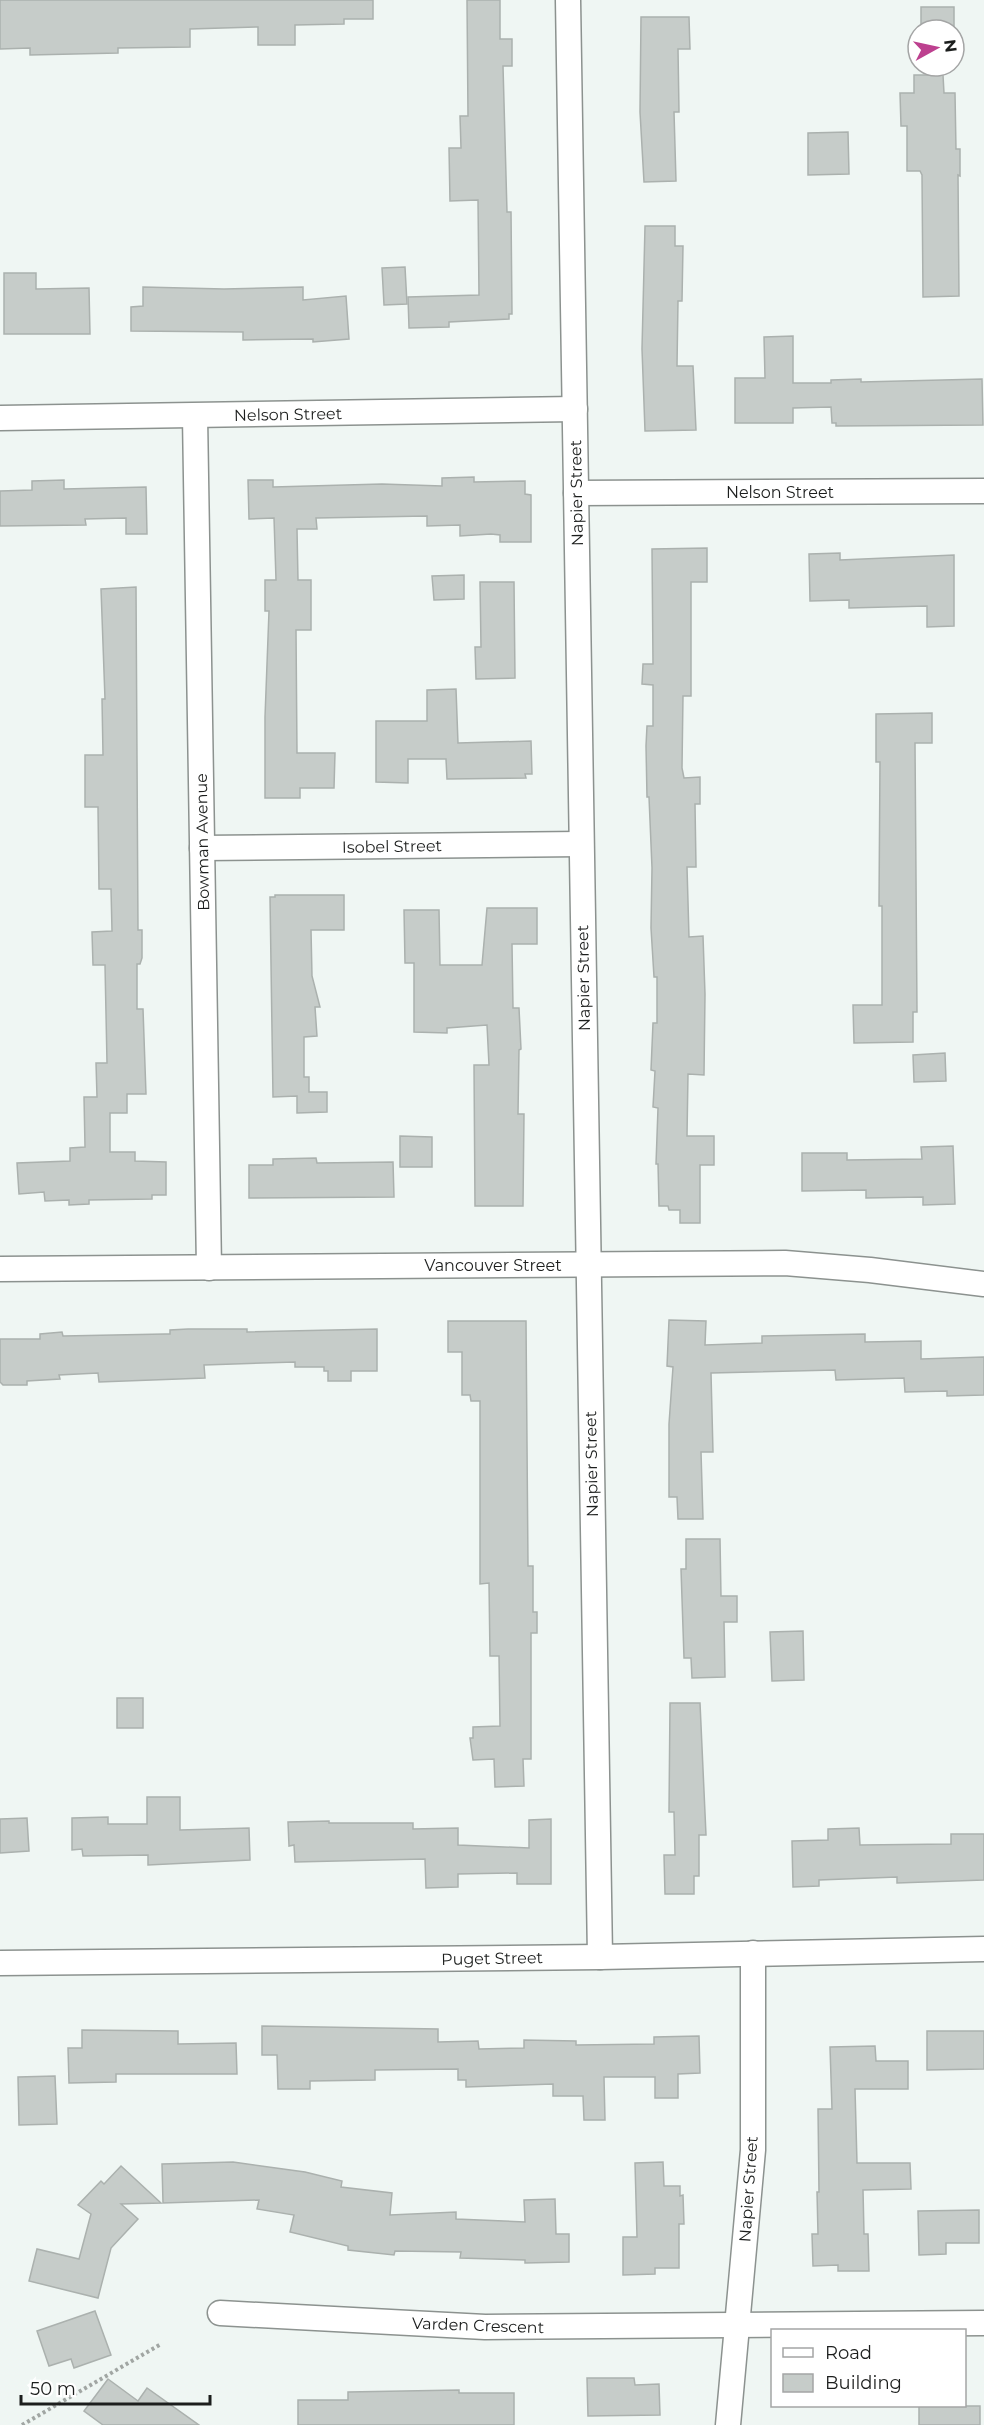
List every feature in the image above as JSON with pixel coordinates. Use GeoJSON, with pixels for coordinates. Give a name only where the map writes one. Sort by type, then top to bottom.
{"type":"FeatureCollection","features":[{"type":"Feature","properties":{"kind":"street","name":"Napier Street"},"geometry":{"type":"LineString","coordinates":[[568,0],[600,1957]]}},
{"type":"Feature","properties":{"kind":"street","name":"Nelson Street"},"geometry":{"type":"LineString","coordinates":[[0,418],[575,409]]}},
{"type":"Feature","properties":{"kind":"street","name":"Bowman Avenue"},"geometry":{"type":"LineString","coordinates":[[195,416],[210,1268]]}},
{"type":"Feature","properties":{"kind":"street","name":"Nelson Street"},"geometry":{"type":"LineString","coordinates":[[576,493],[984,491]]}},
{"type":"Feature","properties":{"kind":"street","name":"Isobel Street"},"geometry":{"type":"LineString","coordinates":[[202,848],[581,844]]}},
{"type":"Feature","properties":{"kind":"street","name":"Vancouver Street"},"geometry":{"type":"LineString","coordinates":[[0,1269],[785,1263],[870,1269],[984,1284]]}},
{"type":"Feature","properties":{"kind":"street","name":"Puget Street"},"geometry":{"type":"LineString","coordinates":[[0,1964],[600,1957],[984,1949]]}},
{"type":"Feature","properties":{"kind":"street","name":"Napier Street"},"geometry":{"type":"LineString","coordinates":[[728,2425],[753,2150],[753,1953]]}},
{"type":"Feature","properties":{"kind":"street","name":"Varden Crescent"},"geometry":{"type":"LineString","coordinates":[[220,2313],[485,2327],[984,2323]]}},
{"type":"Feature","properties":{"kind":"path"},"geometry":{"type":"LineString","coordinates":[[22,2425],[161,2344]]}},
{"type":"Feature","properties":{"kind":"building"},"geometry":{"type":"Polygon","coordinates":[[[0,0],[373,0],[373,19],[344,19],[344,24],[295,25],[295,45],[258,45],[258,27],[190,29],[190,47],[118,48],[118,53],[30,55],[30,48],[0,49],[0,0]]]}},
{"type":"Feature","properties":{"kind":"building"},"geometry":{"type":"Polygon","coordinates":[[[467,0],[500,0],[500,39],[512,39],[512,66],[503,66],[507,212],[511,212],[512,314],[509,314],[509,319],[449,322],[449,327],[409,328],[408,297],[479,295],[478,200],[450,201],[449,148],[461,148],[460,116],[468,116],[467,0]]]}},
{"type":"Feature","properties":{"kind":"building"},"geometry":{"type":"Polygon","coordinates":[[[921,7],[954,7],[954,18],[921,18],[921,7]]]}},
{"type":"Feature","properties":{"kind":"building"},"geometry":{"type":"Polygon","coordinates":[[[641,17],[689,17],[690,49],[678,49],[679,112],[674,112],[676,181],[644,182],[640,112],[641,17]]]}},
{"type":"Feature","properties":{"kind":"building"},"geometry":{"type":"Polygon","coordinates":[[[914,78],[943,78],[944,93],[955,93],[956,149],[960,149],[960,176],[958,175],[959,296],[923,297],[922,175],[920,171],[907,171],[907,126],[901,126],[900,93],[914,93],[914,78]]]}},
{"type":"Feature","properties":{"kind":"building"},"geometry":{"type":"Polygon","coordinates":[[[848,132],[849,174],[808,175],[808,133],[848,132]]]}},
{"type":"Feature","properties":{"kind":"building"},"geometry":{"type":"Polygon","coordinates":[[[645,226],[675,226],[675,246],[683,246],[682,301],[678,301],[677,366],[693,366],[696,430],[645,431],[642,349],[645,226]]]}},
{"type":"Feature","properties":{"kind":"building"},"geometry":{"type":"Polygon","coordinates":[[[405,267],[407,304],[384,305],[382,268],[405,267]]]}},
{"type":"Feature","properties":{"kind":"building"},"geometry":{"type":"Polygon","coordinates":[[[4,273],[36,273],[36,289],[89,288],[90,334],[4,334],[4,273]]]}},
{"type":"Feature","properties":{"kind":"building"},"geometry":{"type":"Polygon","coordinates":[[[143,287],[224,289],[303,287],[303,300],[346,296],[349,339],[313,342],[313,339],[243,340],[243,332],[131,331],[131,307],[143,306],[143,287]]]}},
{"type":"Feature","properties":{"kind":"building"},"geometry":{"type":"Polygon","coordinates":[[[793,336],[793,383],[831,383],[831,380],[861,379],[861,382],[982,379],[983,425],[836,426],[836,423],[832,423],[831,407],[793,408],[793,423],[735,423],[735,378],[765,378],[764,337],[793,336]]]}},
{"type":"Feature","properties":{"kind":"building"},"geometry":{"type":"Polygon","coordinates":[[[474,477],[474,482],[525,481],[525,494],[531,495],[531,542],[500,542],[500,535],[491,534],[460,536],[460,525],[427,526],[427,516],[316,518],[317,529],[297,529],[298,580],[311,580],[311,630],[296,630],[297,753],[335,753],[334,788],[300,788],[300,798],[265,798],[269,611],[265,611],[265,580],[276,580],[274,518],[249,519],[248,480],[273,480],[273,487],[382,484],[442,486],[442,478],[474,477]]]}},
{"type":"Feature","properties":{"kind":"building"},"geometry":{"type":"Polygon","coordinates":[[[64,480],[64,489],[146,487],[147,534],[126,534],[126,518],[85,519],[86,525],[0,526],[0,491],[32,490],[32,481],[64,480]]]}},
{"type":"Feature","properties":{"kind":"building"},"geometry":{"type":"Polygon","coordinates":[[[707,548],[707,582],[691,582],[691,696],[683,696],[682,768],[684,778],[700,777],[700,804],[695,804],[696,867],[687,867],[689,937],[703,936],[705,994],[704,1075],[688,1074],[687,1136],[714,1136],[714,1165],[700,1165],[700,1223],[680,1223],[680,1210],[669,1210],[668,1206],[659,1206],[658,1164],[656,1164],[658,1108],[653,1107],[655,1071],[651,1070],[653,1023],[657,1023],[657,977],[654,977],[651,928],[652,868],[646,746],[647,726],[653,726],[653,685],[642,684],[643,664],[653,664],[652,549],[707,548]]]}},
{"type":"Feature","properties":{"kind":"building"},"geometry":{"type":"Polygon","coordinates":[[[840,553],[840,560],[954,555],[954,626],[927,627],[927,606],[849,608],[849,600],[810,601],[809,554],[840,553]]]}},
{"type":"Feature","properties":{"kind":"building"},"geometry":{"type":"Polygon","coordinates":[[[464,575],[464,599],[434,600],[432,576],[464,575]]]}},
{"type":"Feature","properties":{"kind":"building"},"geometry":{"type":"Polygon","coordinates":[[[480,582],[514,582],[515,678],[476,679],[475,647],[481,647],[480,582]]]}},
{"type":"Feature","properties":{"kind":"building"},"geometry":{"type":"Polygon","coordinates":[[[136,587],[138,930],[142,930],[142,958],[140,964],[137,964],[137,1009],[143,1009],[146,1094],[127,1094],[127,1113],[110,1113],[110,1152],[135,1152],[135,1161],[166,1162],[166,1195],[152,1195],[152,1199],[89,1200],[89,1204],[69,1205],[69,1200],[45,1201],[44,1192],[19,1194],[17,1163],[70,1161],[70,1148],[85,1147],[84,1097],[97,1097],[96,1063],[107,1063],[105,965],[93,965],[92,932],[112,931],[111,889],[99,889],[98,807],[85,807],[85,755],[103,755],[102,699],[105,699],[101,589],[136,587]]]}},
{"type":"Feature","properties":{"kind":"building"},"geometry":{"type":"Polygon","coordinates":[[[456,689],[458,743],[531,741],[532,774],[525,774],[526,778],[447,779],[446,759],[408,759],[408,783],[376,782],[376,721],[427,721],[427,690],[456,689]]]}},
{"type":"Feature","properties":{"kind":"building"},"geometry":{"type":"Polygon","coordinates":[[[932,713],[932,743],[915,743],[917,1012],[913,1012],[913,1042],[854,1043],[853,1005],[882,1005],[882,906],[879,906],[880,762],[876,762],[876,714],[932,713]]]}},
{"type":"Feature","properties":{"kind":"building"},"geometry":{"type":"Polygon","coordinates":[[[275,895],[344,895],[344,930],[311,930],[312,976],[320,1007],[315,1007],[317,1036],[304,1037],[304,1077],[309,1077],[309,1092],[327,1092],[327,1112],[297,1113],[297,1096],[273,1097],[270,897],[275,897],[275,895]]]}},
{"type":"Feature","properties":{"kind":"building"},"geometry":{"type":"Polygon","coordinates":[[[487,908],[537,908],[537,944],[512,944],[513,1008],[519,1008],[521,1049],[519,1050],[518,1114],[524,1114],[523,1206],[475,1206],[474,1065],[489,1065],[487,1025],[447,1028],[447,1033],[414,1032],[414,963],[405,963],[404,910],[439,910],[440,965],[482,965],[487,908]]]}},
{"type":"Feature","properties":{"kind":"building"},"geometry":{"type":"Polygon","coordinates":[[[945,1053],[946,1081],[914,1082],[913,1055],[945,1053]]]}},
{"type":"Feature","properties":{"kind":"building"},"geometry":{"type":"Polygon","coordinates":[[[400,1136],[432,1137],[432,1167],[400,1167],[400,1136]]]}},
{"type":"Feature","properties":{"kind":"building"},"geometry":{"type":"Polygon","coordinates":[[[953,1146],[955,1204],[923,1205],[923,1197],[866,1198],[866,1190],[802,1191],[802,1153],[847,1153],[847,1160],[922,1159],[921,1147],[953,1146]]]}},
{"type":"Feature","properties":{"kind":"building"},"geometry":{"type":"Polygon","coordinates":[[[316,1158],[317,1163],[393,1162],[394,1197],[249,1198],[249,1165],[273,1165],[273,1159],[316,1158]]]}},
{"type":"Feature","properties":{"kind":"building"},"geometry":{"type":"Polygon","coordinates":[[[669,1320],[706,1321],[705,1345],[762,1343],[762,1336],[865,1334],[865,1342],[921,1341],[921,1359],[984,1357],[984,1395],[947,1396],[947,1391],[905,1392],[904,1378],[836,1380],[835,1370],[711,1373],[713,1452],[701,1452],[703,1519],[678,1519],[677,1497],[669,1497],[669,1424],[673,1367],[667,1366],[669,1320]]]}},
{"type":"Feature","properties":{"kind":"building"},"geometry":{"type":"Polygon","coordinates":[[[448,1321],[526,1321],[528,1566],[533,1566],[533,1612],[537,1612],[537,1633],[531,1633],[531,1759],[523,1759],[524,1786],[495,1787],[494,1759],[473,1760],[470,1738],[473,1738],[473,1727],[500,1726],[499,1656],[490,1656],[489,1583],[480,1584],[480,1401],[471,1401],[470,1395],[462,1395],[462,1352],[448,1352],[448,1321]]]}},
{"type":"Feature","properties":{"kind":"building"},"geometry":{"type":"Polygon","coordinates":[[[247,1329],[247,1332],[377,1329],[377,1371],[351,1371],[351,1381],[328,1381],[328,1371],[324,1371],[324,1367],[295,1367],[295,1362],[204,1365],[205,1378],[99,1382],[98,1373],[59,1375],[60,1379],[27,1381],[27,1385],[3,1385],[0,1382],[0,1339],[40,1339],[40,1334],[62,1332],[63,1336],[170,1334],[170,1330],[247,1329]]]}},
{"type":"Feature","properties":{"kind":"building"},"geometry":{"type":"Polygon","coordinates":[[[686,1539],[720,1539],[721,1596],[737,1596],[737,1622],[724,1622],[725,1677],[692,1678],[691,1658],[684,1658],[681,1569],[686,1569],[686,1539]]]}},
{"type":"Feature","properties":{"kind":"building"},"geometry":{"type":"Polygon","coordinates":[[[803,1631],[804,1680],[772,1681],[770,1632],[803,1631]]]}},
{"type":"Feature","properties":{"kind":"building"},"geometry":{"type":"Polygon","coordinates":[[[117,1698],[143,1698],[143,1728],[117,1728],[117,1698]]]}},
{"type":"Feature","properties":{"kind":"building"},"geometry":{"type":"Polygon","coordinates":[[[670,1703],[700,1703],[706,1835],[699,1835],[699,1876],[694,1876],[694,1894],[665,1894],[664,1855],[675,1855],[674,1812],[669,1812],[670,1703]]]}},
{"type":"Feature","properties":{"kind":"building"},"geometry":{"type":"Polygon","coordinates":[[[147,1797],[180,1797],[180,1830],[249,1828],[250,1860],[148,1865],[148,1855],[83,1856],[82,1849],[72,1850],[72,1818],[108,1817],[108,1824],[147,1824],[147,1797]]]}},
{"type":"Feature","properties":{"kind":"building"},"geometry":{"type":"Polygon","coordinates":[[[27,1818],[29,1851],[0,1853],[0,1819],[27,1818]]]}},
{"type":"Feature","properties":{"kind":"building"},"geometry":{"type":"Polygon","coordinates":[[[551,1819],[551,1884],[517,1884],[517,1873],[458,1874],[458,1887],[426,1888],[425,1859],[295,1862],[294,1845],[289,1846],[288,1822],[329,1821],[329,1823],[413,1823],[413,1829],[458,1828],[458,1845],[529,1848],[529,1820],[551,1819]]]}},
{"type":"Feature","properties":{"kind":"building"},"geometry":{"type":"Polygon","coordinates":[[[859,1828],[860,1845],[951,1844],[951,1834],[984,1834],[984,1880],[897,1883],[897,1877],[819,1880],[819,1886],[793,1887],[792,1841],[828,1840],[828,1829],[859,1828]]]}},
{"type":"Feature","properties":{"kind":"building"},"geometry":{"type":"Polygon","coordinates":[[[262,2026],[438,2029],[438,2042],[478,2041],[479,2049],[524,2048],[524,2040],[576,2041],[576,2045],[654,2044],[654,2037],[699,2036],[700,2073],[678,2074],[678,2098],[655,2098],[655,2077],[604,2077],[605,2120],[584,2120],[583,2096],[553,2096],[553,2084],[466,2087],[466,2080],[458,2080],[458,2069],[375,2070],[375,2080],[310,2081],[310,2089],[278,2089],[277,2055],[262,2055],[262,2026]]]}},
{"type":"Feature","properties":{"kind":"building"},"geometry":{"type":"Polygon","coordinates":[[[82,2030],[178,2031],[178,2044],[236,2043],[237,2074],[116,2074],[116,2082],[69,2083],[68,2048],[82,2048],[82,2030]]]}},
{"type":"Feature","properties":{"kind":"building"},"geometry":{"type":"Polygon","coordinates":[[[927,2031],[984,2031],[984,2069],[927,2070],[927,2031]]]}},
{"type":"Feature","properties":{"kind":"building"},"geometry":{"type":"Polygon","coordinates":[[[875,2046],[876,2061],[908,2061],[908,2089],[855,2089],[857,2163],[910,2163],[911,2189],[863,2190],[864,2234],[868,2234],[869,2271],[838,2271],[838,2265],[813,2266],[812,2234],[818,2234],[818,2109],[832,2109],[830,2047],[875,2046]]]}},
{"type":"Feature","properties":{"kind":"building"},"geometry":{"type":"Polygon","coordinates":[[[55,2076],[57,2124],[19,2125],[18,2077],[55,2076]]]}},
{"type":"Feature","properties":{"kind":"building"},"geometry":{"type":"Polygon","coordinates":[[[233,2162],[305,2172],[342,2181],[341,2187],[392,2193],[390,2215],[456,2212],[456,2219],[525,2222],[524,2200],[555,2199],[556,2234],[569,2234],[569,2262],[525,2263],[525,2260],[460,2258],[461,2252],[395,2251],[394,2255],[348,2250],[348,2246],[290,2232],[294,2215],[257,2209],[259,2200],[163,2203],[162,2164],[233,2162]]]}},
{"type":"Feature","properties":{"kind":"building"},"geometry":{"type":"Polygon","coordinates":[[[663,2162],[664,2186],[680,2186],[680,2196],[683,2195],[684,2224],[679,2224],[679,2268],[655,2268],[655,2274],[623,2275],[623,2237],[637,2237],[635,2163],[663,2162]]]}},
{"type":"Feature","properties":{"kind":"building"},"geometry":{"type":"Polygon","coordinates":[[[121,2166],[161,2203],[121,2204],[138,2219],[111,2248],[98,2298],[29,2281],[37,2249],[79,2259],[91,2214],[78,2205],[101,2181],[104,2184],[121,2166]]]}},
{"type":"Feature","properties":{"kind":"building"},"geometry":{"type":"Polygon","coordinates":[[[979,2210],[979,2243],[946,2243],[946,2254],[919,2255],[918,2211],[979,2210]]]}},
{"type":"Feature","properties":{"kind":"building"},"geometry":{"type":"Polygon","coordinates":[[[95,2311],[111,2355],[74,2368],[71,2359],[49,2366],[37,2331],[95,2311]]]}},
{"type":"Feature","properties":{"kind":"building"},"geometry":{"type":"Polygon","coordinates":[[[587,2378],[634,2378],[635,2385],[659,2384],[660,2415],[588,2416],[587,2378]]]}},
{"type":"Feature","properties":{"kind":"building"},"geometry":{"type":"Polygon","coordinates":[[[108,2379],[138,2401],[147,2388],[199,2425],[103,2425],[84,2411],[108,2379]]]}},
{"type":"Feature","properties":{"kind":"building"},"geometry":{"type":"Polygon","coordinates":[[[459,2390],[459,2393],[514,2393],[514,2425],[298,2425],[298,2400],[348,2400],[348,2392],[459,2390]]]}},
{"type":"Feature","properties":{"kind":"building"},"geometry":{"type":"Polygon","coordinates":[[[980,2406],[980,2425],[919,2425],[919,2407],[980,2406]]]}}]}
